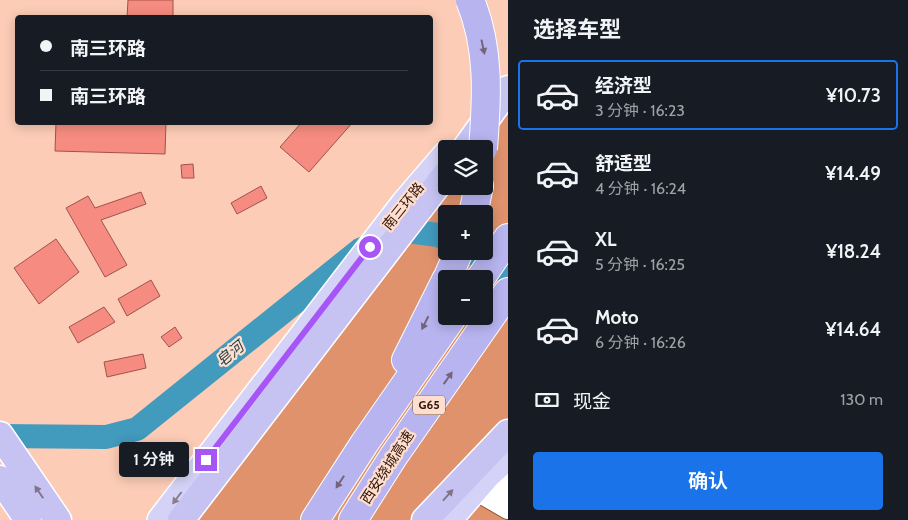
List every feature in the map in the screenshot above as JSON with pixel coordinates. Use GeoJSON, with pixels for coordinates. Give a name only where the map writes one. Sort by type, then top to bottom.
{"type":"FeatureCollection","features":[{"type":"Feature","properties":{"kind":"highway"},"geometry":{"type":"LineString","coordinates":[[470,0],[485,53],[487,100],[485,140]]}},
{"type":"Feature","properties":{"kind":"highway"},"geometry":{"type":"LineString","coordinates":[[471,140],[508,89]]}},
{"type":"Feature","properties":{"kind":"highway","name":"南三环路"},"geometry":{"type":"LineString","coordinates":[[181,520],[438,184]]}},
{"type":"Feature","properties":{"kind":"highway"},"geometry":{"type":"LineString","coordinates":[[486,270],[508,238]]}},
{"type":"Feature","properties":{"kind":"highway","name":"西安绕城高速"},"geometry":{"type":"LineString","coordinates":[[353,520],[393,457],[508,292]]}},
{"type":"Feature","properties":{"kind":"highway"},"geometry":{"type":"LineString","coordinates":[[364,444],[438,295]]}},
{"type":"Feature","properties":{"kind":"highway","name":"G65"},"geometry":{"type":"LineString","coordinates":[[315,520],[364,444],[447,325]]}},
{"type":"Feature","properties":{"kind":"highway"},"geometry":{"type":"LineString","coordinates":[[425,520],[485,481],[508,433]]}},
{"type":"Feature","properties":{"kind":"highway"},"geometry":{"type":"LineString","coordinates":[[0,435],[10,472],[28,520]]}},
{"type":"Feature","properties":{"kind":"highway"},"geometry":{"type":"LineString","coordinates":[[10,472],[58,520]]}},
{"type":"Feature","properties":{"kind":"main road"},"geometry":{"type":"LineString","coordinates":[[459,140],[508,83]]}},
{"type":"Feature","properties":{"kind":"main road","name":"南三环路"},"geometry":{"type":"LineString","coordinates":[[160,520],[404,203],[438,163]]}},
{"type":"Feature","properties":{"kind":"main road"},"geometry":{"type":"LineString","coordinates":[[449,520],[508,457]]}},
{"type":"Feature","properties":{"kind":"street"},"geometry":{"type":"LineString","coordinates":[[485,481],[508,509]]}},
{"type":"Feature","properties":{"kind":"shaded area"},"geometry":{"type":"Polygon","coordinates":[[[508,106],[508,419],[444,481],[413,520],[196,520],[441,195],[493,195],[493,140],[489,140],[508,106]]]}},
{"type":"Feature","properties":{"kind":"shaded area"},"geometry":{"type":"Polygon","coordinates":[[[508,473],[508,520],[467,520],[508,473]]]}},
{"type":"Feature","properties":{"kind":"building"},"geometry":{"type":"Polygon","coordinates":[[[128,0],[173,0],[173,15],[127,15],[128,0]]]}},
{"type":"Feature","properties":{"kind":"building"},"geometry":{"type":"Polygon","coordinates":[[[56,125],[166,125],[165,154],[55,151],[56,125]]]}},
{"type":"Feature","properties":{"kind":"building"},"geometry":{"type":"Polygon","coordinates":[[[299,125],[350,125],[309,172],[280,147],[299,125]]]}},
{"type":"Feature","properties":{"kind":"building"},"geometry":{"type":"Polygon","coordinates":[[[193,164],[194,178],[182,178],[181,165],[193,164]]]}},
{"type":"Feature","properties":{"kind":"building"},"geometry":{"type":"Polygon","coordinates":[[[261,186],[267,198],[237,214],[231,203],[261,186]]]}},
{"type":"Feature","properties":{"kind":"building"},"geometry":{"type":"Polygon","coordinates":[[[141,192],[146,204],[101,220],[127,265],[105,277],[66,208],[88,196],[95,208],[141,192]]]}},
{"type":"Feature","properties":{"kind":"building"},"geometry":{"type":"Polygon","coordinates":[[[56,239],[79,272],[39,304],[14,268],[56,239]]]}},
{"type":"Feature","properties":{"kind":"building"},"geometry":{"type":"Polygon","coordinates":[[[151,280],[160,296],[127,316],[118,299],[151,280]]]}},
{"type":"Feature","properties":{"kind":"building"},"geometry":{"type":"Polygon","coordinates":[[[104,307],[115,322],[78,343],[69,327],[104,307]]]}},
{"type":"Feature","properties":{"kind":"building"},"geometry":{"type":"Polygon","coordinates":[[[175,327],[182,338],[169,347],[161,337],[175,327]]]}},
{"type":"Feature","properties":{"kind":"building"},"geometry":{"type":"Polygon","coordinates":[[[143,354],[146,368],[107,377],[104,362],[143,354]]]}},
{"type":"Feature","properties":{"kind":"waterway","name":"皂河"},"geometry":{"type":"LineString","coordinates":[[0,436],[106,437],[137,429],[360,250],[408,231],[438,235]]}},
{"type":"Feature","properties":{"kind":"waterway","name":"皂河"},"geometry":{"type":"LineString","coordinates":[[486,260],[508,272]]}},
{"type":"Feature","properties":{"kind":"route"},"geometry":{"type":"LineString","coordinates":[[206,460],[370,247]]}}]}
